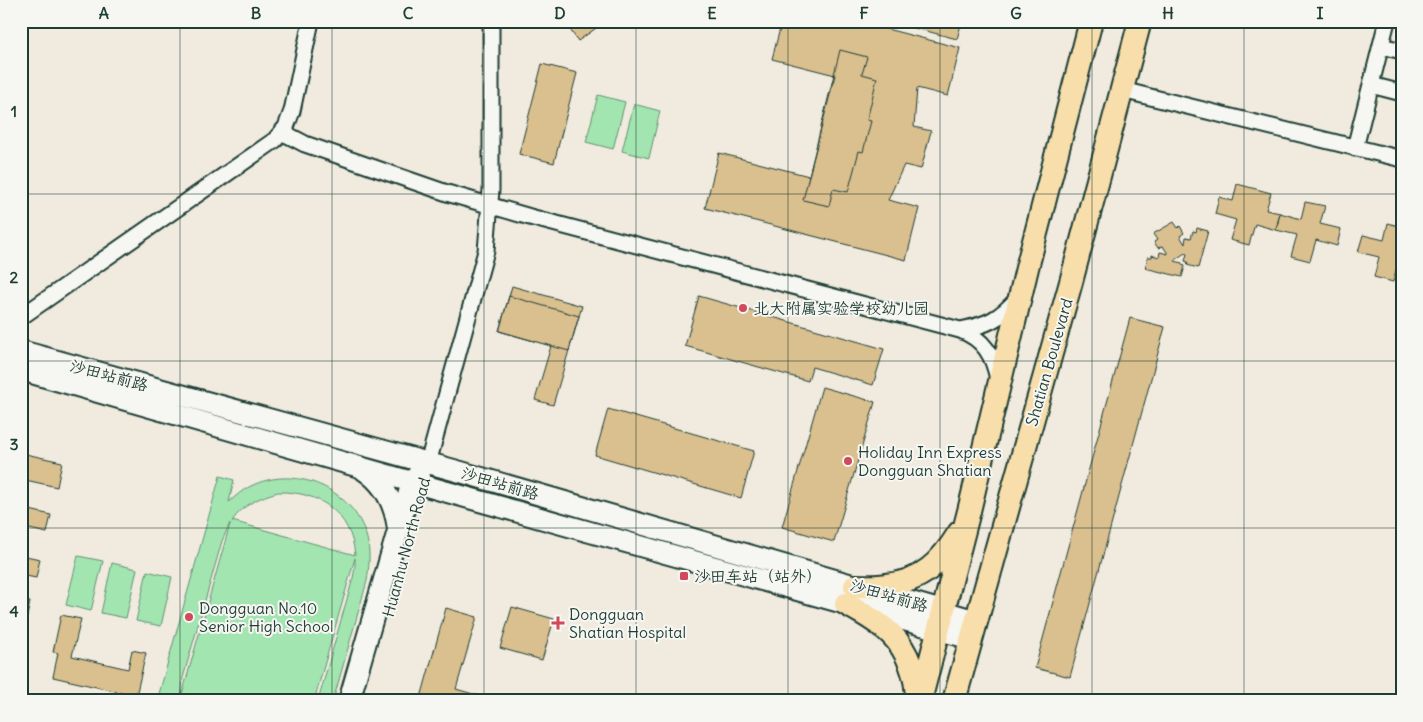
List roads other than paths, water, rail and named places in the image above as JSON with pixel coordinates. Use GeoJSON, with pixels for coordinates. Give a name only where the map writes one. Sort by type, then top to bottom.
{"type":"FeatureCollection","features":[{"type":"Feature","properties":{"kind":"main road"},"geometry":{"type":"LineString","coordinates":[[919,701],[969,511],[1020,295],[1091,21]]}},
{"type":"Feature","properties":{"kind":"main road","name":"Shatian Boulevard"},"geometry":{"type":"LineString","coordinates":[[954,701],[1069,292],[1140,21]]}},
{"type":"Feature","properties":{"kind":"main road"},"geometry":{"type":"LineString","coordinates":[[919,701],[913,673],[905,652],[892,635],[872,619],[850,595],[916,578],[931,568],[961,530],[969,511]]}},
{"type":"Feature","properties":{"kind":"street"},"geometry":{"type":"LineString","coordinates":[[21,317],[276,140],[286,127],[292,112],[311,21]]}},
{"type":"Feature","properties":{"kind":"street"},"geometry":{"type":"LineString","coordinates":[[428,463],[486,251],[490,206],[491,21]]}},
{"type":"Feature","properties":{"kind":"street"},"geometry":{"type":"LineString","coordinates":[[1355,148],[1387,21]]}},
{"type":"Feature","properties":{"kind":"street"},"geometry":{"type":"LineString","coordinates":[[1381,46],[1402,51]]}},
{"type":"Feature","properties":{"kind":"street"},"geometry":{"type":"LineString","coordinates":[[1370,86],[1402,93]]}},
{"type":"Feature","properties":{"kind":"street"},"geometry":{"type":"LineString","coordinates":[[1122,90],[1402,159]]}},
{"type":"Feature","properties":{"kind":"street"},"geometry":{"type":"LineString","coordinates":[[282,132],[305,144],[490,206],[960,330],[970,334],[989,352],[995,364],[999,382]]}},
{"type":"Feature","properties":{"kind":"street"},"geometry":{"type":"LineString","coordinates":[[960,330],[984,324],[998,318],[1010,308],[1020,295]]}},
{"type":"Feature","properties":{"kind":"street","name":"沙田站前路"},"geometry":{"type":"LineString","coordinates":[[21,351],[428,463],[850,595],[974,630]]}},
{"type":"Feature","properties":{"kind":"street","name":"沙田站前路"},"geometry":{"type":"LineString","coordinates":[[21,370],[419,484],[850,595]]}},
{"type":"Feature","properties":{"kind":"street","name":"Huanhu North Road"},"geometry":{"type":"LineString","coordinates":[[349,701],[398,531],[428,463]]}},
{"type":"Feature","properties":{"kind":"street"},"geometry":{"type":"LineString","coordinates":[[358,467],[383,486],[397,515],[398,531]]}},
{"type":"Feature","properties":{"kind":"street","name":"Huanhu North Road"},"geometry":{"type":"LineString","coordinates":[[363,701],[419,484]]}},
{"type":"Feature","properties":{"kind":"place","name":"北大附属实验学校幼儿园"},"geometry":{"type":"Point","coordinates":[743,308]}},
{"type":"Feature","properties":{"kind":"place","name":"Holiday Inn Express Dongguan Shatian"},"geometry":{"type":"Point","coordinates":[848,461]}},
{"type":"Feature","properties":{"kind":"place","name":"沙田车站（站外）"},"geometry":{"type":"Point","coordinates":[684,576]}},
{"type":"Feature","properties":{"kind":"place","name":"Dongguan No.10 Senior High School"},"geometry":{"type":"Point","coordinates":[189,617]}},
{"type":"Feature","properties":{"kind":"place","name":"Dongguan Shatian Hospital"},"geometry":{"type":"Point","coordinates":[558,623]}}]}
